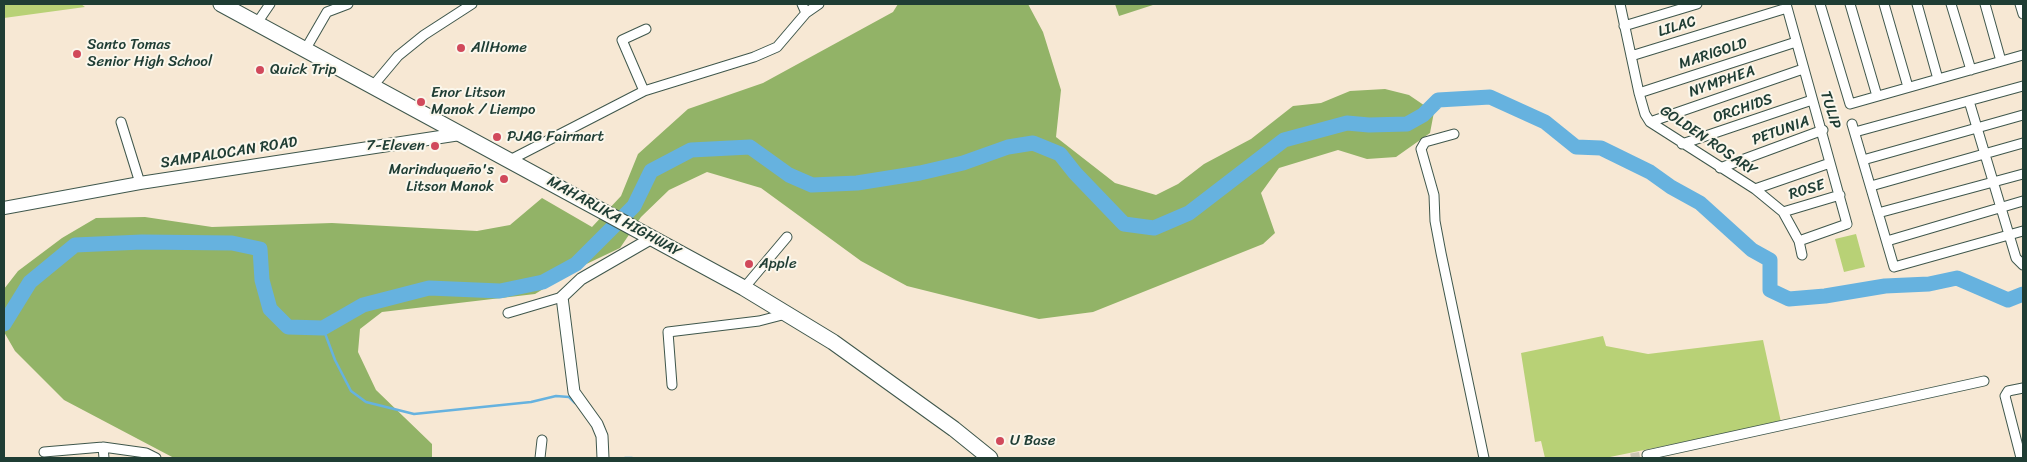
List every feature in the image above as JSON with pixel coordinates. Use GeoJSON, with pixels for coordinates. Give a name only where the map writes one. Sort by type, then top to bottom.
{"type":"FeatureCollection","features":[{"type":"Feature","properties":{"kind":"highway","name":"MAHARLIKA HIGHWAY"},"geometry":{"type":"LineString","coordinates":[[221,4],[744,288],[833,342],[954,429],[990,458]]}},
{"type":"Feature","properties":{"kind":"main road","name":"SAMPALOCAN ROAD"},"geometry":{"type":"LineString","coordinates":[[4,208],[140,183],[460,134]]}},
{"type":"Feature","properties":{"kind":"street"},"geometry":{"type":"LineString","coordinates":[[257,24],[270,4]]}},
{"type":"Feature","properties":{"kind":"street"},"geometry":{"type":"LineString","coordinates":[[305,50],[327,12],[348,4]]}},
{"type":"Feature","properties":{"kind":"street"},"geometry":{"type":"LineString","coordinates":[[372,87],[398,56],[424,35],[472,4]]}},
{"type":"Feature","properties":{"kind":"street"},"geometry":{"type":"LineString","coordinates":[[802,4],[806,14]]}},
{"type":"Feature","properties":{"kind":"street"},"geometry":{"type":"LineString","coordinates":[[510,160],[644,91],[754,57],[777,47],[806,14],[819,4]]}},
{"type":"Feature","properties":{"kind":"street","name":"GOLDEN ROSARY"},"geometry":{"type":"LineString","coordinates":[[1620,4],[1639,93],[1645,114],[1650,122],[1755,189],[1783,212],[1799,241],[1802,255]]}},
{"type":"Feature","properties":{"kind":"street"},"geometry":{"type":"LineString","coordinates":[[1624,26],[1697,4]]}},
{"type":"Feature","properties":{"kind":"street"},"geometry":{"type":"LineString","coordinates":[[1820,4],[1850,104],[2023,55]]}},
{"type":"Feature","properties":{"kind":"street"},"geometry":{"type":"LineString","coordinates":[[1850,4],[1877,96]]}},
{"type":"Feature","properties":{"kind":"street"},"geometry":{"type":"LineString","coordinates":[[1884,4],[1908,87]]}},
{"type":"Feature","properties":{"kind":"street"},"geometry":{"type":"LineString","coordinates":[[1917,4],[1938,79]]}},
{"type":"Feature","properties":{"kind":"street"},"geometry":{"type":"LineString","coordinates":[[1951,4],[1971,70]]}},
{"type":"Feature","properties":{"kind":"street"},"geometry":{"type":"LineString","coordinates":[[1985,4],[2002,61]]}},
{"type":"Feature","properties":{"kind":"street"},"geometry":{"type":"LineString","coordinates":[[2020,4],[2023,14]]}},
{"type":"Feature","properties":{"kind":"street","name":"TULIP"},"geometry":{"type":"LineString","coordinates":[[1786,6],[1812,100],[1823,130],[1847,224],[1799,241]]}},
{"type":"Feature","properties":{"kind":"street","name":"LILAC"},"geometry":{"type":"LineString","coordinates":[[1632,56],[1786,6]]}},
{"type":"Feature","properties":{"kind":"street"},"geometry":{"type":"LineString","coordinates":[[644,91],[622,40],[646,29]]}},
{"type":"Feature","properties":{"kind":"street","name":"MARIGOLD"},"geometry":{"type":"LineString","coordinates":[[1639,93],[1796,42]]}},
{"type":"Feature","properties":{"kind":"street","name":"NYMPHEA"},"geometry":{"type":"LineString","coordinates":[[1650,122],[1803,69]]}},
{"type":"Feature","properties":{"kind":"street"},"geometry":{"type":"LineString","coordinates":[[2023,86],[1969,101],[1854,128],[1894,267],[2023,231]]}},
{"type":"Feature","properties":{"kind":"street","name":"ORCHIDS"},"geometry":{"type":"LineString","coordinates":[[1682,144],[1812,100]]}},
{"type":"Feature","properties":{"kind":"street"},"geometry":{"type":"LineString","coordinates":[[1969,101],[2016,258],[2023,264]]}},
{"type":"Feature","properties":{"kind":"street"},"geometry":{"type":"LineString","coordinates":[[1863,160],[2023,115]]}},
{"type":"Feature","properties":{"kind":"street"},"geometry":{"type":"LineString","coordinates":[[121,122],[140,183]]}},
{"type":"Feature","properties":{"kind":"street","name":"PETUNIA"},"geometry":{"type":"LineString","coordinates":[[1720,168],[1823,130]]}},
{"type":"Feature","properties":{"kind":"street"},"geometry":{"type":"LineString","coordinates":[[1454,134],[1425,142],[1422,149],[1434,195],[1435,221],[1441,253],[1484,458]]}},
{"type":"Feature","properties":{"kind":"street"},"geometry":{"type":"LineString","coordinates":[[1871,186],[2023,143]]}},
{"type":"Feature","properties":{"kind":"street"},"geometry":{"type":"LineString","coordinates":[[1755,189],[1830,163]]}},
{"type":"Feature","properties":{"kind":"street"},"geometry":{"type":"LineString","coordinates":[[1878,213],[2023,174]]}},
{"type":"Feature","properties":{"kind":"street","name":"ROSE"},"geometry":{"type":"LineString","coordinates":[[1783,212],[1840,195]]}},
{"type":"Feature","properties":{"kind":"street"},"geometry":{"type":"LineString","coordinates":[[1887,241],[2023,202]]}},
{"type":"Feature","properties":{"kind":"street"},"geometry":{"type":"LineString","coordinates":[[508,313],[562,297],[581,279],[648,236]]}},
{"type":"Feature","properties":{"kind":"street"},"geometry":{"type":"LineString","coordinates":[[744,288],[787,237]]}},
{"type":"Feature","properties":{"kind":"street"},"geometry":{"type":"LineString","coordinates":[[562,297],[574,392],[597,424],[602,436],[603,458]]}},
{"type":"Feature","properties":{"kind":"street"},"geometry":{"type":"LineString","coordinates":[[672,385],[668,332],[759,321],[787,314]]}},
{"type":"Feature","properties":{"kind":"street"},"geometry":{"type":"LineString","coordinates":[[1647,455],[1984,381]]}},
{"type":"Feature","properties":{"kind":"street"},"geometry":{"type":"LineString","coordinates":[[2021,458],[2006,396],[2008,391],[2023,388]]}},
{"type":"Feature","properties":{"kind":"street"},"geometry":{"type":"LineString","coordinates":[[540,458],[542,440]]}},
{"type":"Feature","properties":{"kind":"street"},"geometry":{"type":"LineString","coordinates":[[44,452],[103,447],[156,458]]}},
{"type":"Feature","properties":{"kind":"street"},"geometry":{"type":"LineString","coordinates":[[103,447],[104,458]]}},
{"type":"Feature","properties":{"kind":"green space"},"geometry":{"type":"Polygon","coordinates":[[[4,4],[81,4],[85,7],[4,18],[4,4]]]}},
{"type":"Feature","properties":{"kind":"green space"},"geometry":{"type":"Polygon","coordinates":[[[898,4],[1028,4],[1043,32],[1061,90],[1056,137],[1115,183],[1156,195],[1178,184],[1204,164],[1251,139],[1293,106],[1321,103],[1350,91],[1385,89],[1409,95],[1434,112],[1430,133],[1396,157],[1367,159],[1338,150],[1279,168],[1261,193],[1275,233],[1263,244],[1093,312],[1039,319],[907,286],[861,261],[761,188],[707,172],[669,190],[641,217],[620,248],[578,268],[535,294],[382,312],[360,329],[358,352],[376,390],[432,444],[432,458],[174,458],[64,400],[15,351],[4,332],[4,289],[18,271],[62,238],[96,218],[145,217],[212,227],[332,223],[477,231],[510,225],[542,198],[592,227],[621,196],[638,154],[688,109],[763,83],[893,12],[898,4]]]}},
{"type":"Feature","properties":{"kind":"green space"},"geometry":{"type":"Polygon","coordinates":[[[1115,4],[1156,4],[1119,16],[1115,4]]]}},
{"type":"Feature","properties":{"kind":"green space"},"geometry":{"type":"Polygon","coordinates":[[[1856,234],[1865,267],[1844,272],[1835,239],[1856,234]]]}},
{"type":"Feature","properties":{"kind":"green space"},"geometry":{"type":"Polygon","coordinates":[[[1603,336],[1606,346],[1648,354],[1763,340],[1781,422],[1605,458],[1545,458],[1541,441],[1535,442],[1521,353],[1603,336]]]}},
{"type":"Feature","properties":{"kind":"waterway"},"geometry":{"type":"LineString","coordinates":[[4,324],[30,282],[75,245],[142,242],[232,243],[260,249],[262,280],[270,309],[288,327],[323,328],[363,305],[429,288],[500,291],[543,282],[576,264],[634,206],[651,171],[691,150],[750,147],[789,175],[812,185],[857,183],[920,173],[963,163],[1008,147],[1033,143],[1060,154],[1075,173],[1124,224],[1154,228],[1189,213],[1284,140],[1347,123],[1369,125],[1407,124],[1423,115],[1438,100],[1490,97],[1545,122],[1576,147],[1601,148],[1650,172],[1671,187],[1700,203],[1752,250],[1770,260],[1770,290],[1789,299],[1825,296],[1885,286],[1929,284],[1957,278],[2008,300],[2023,294]]}},
{"type":"Feature","properties":{"kind":"waterway"},"geometry":{"type":"LineString","coordinates":[[323,328],[335,360],[351,391],[366,402],[414,414],[531,402],[556,396],[569,397],[575,403]]}},
{"type":"Feature","properties":{"kind":"waterway"},"geometry":{"type":"LineString","coordinates":[[625,458],[632,458]]}},
{"type":"Feature","properties":{"kind":"tunnel"},"geometry":{"type":"LineString","coordinates":[[1631,458],[1647,455]]}},
{"type":"Feature","properties":{"kind":"place","name":"AllHome"},"geometry":{"type":"Point","coordinates":[461,48]}},
{"type":"Feature","properties":{"kind":"place","name":"Santo Tomas Senior High School"},"geometry":{"type":"Point","coordinates":[77,54]}},
{"type":"Feature","properties":{"kind":"place","name":"Quick Trip"},"geometry":{"type":"Point","coordinates":[260,70]}},
{"type":"Feature","properties":{"kind":"place","name":"Enor Litson Manok / Liempo"},"geometry":{"type":"Point","coordinates":[421,102]}},
{"type":"Feature","properties":{"kind":"place","name":"PJAG Fairmart"},"geometry":{"type":"Point","coordinates":[497,137]}},
{"type":"Feature","properties":{"kind":"place","name":"7-Eleven"},"geometry":{"type":"Point","coordinates":[435,146]}},
{"type":"Feature","properties":{"kind":"place","name":"Marinduqueño's Litson Manok"},"geometry":{"type":"Point","coordinates":[504,179]}},
{"type":"Feature","properties":{"kind":"place","name":"Apple"},"geometry":{"type":"Point","coordinates":[749,264]}},
{"type":"Feature","properties":{"kind":"place","name":"U Base"},"geometry":{"type":"Point","coordinates":[1000,441]}}]}
